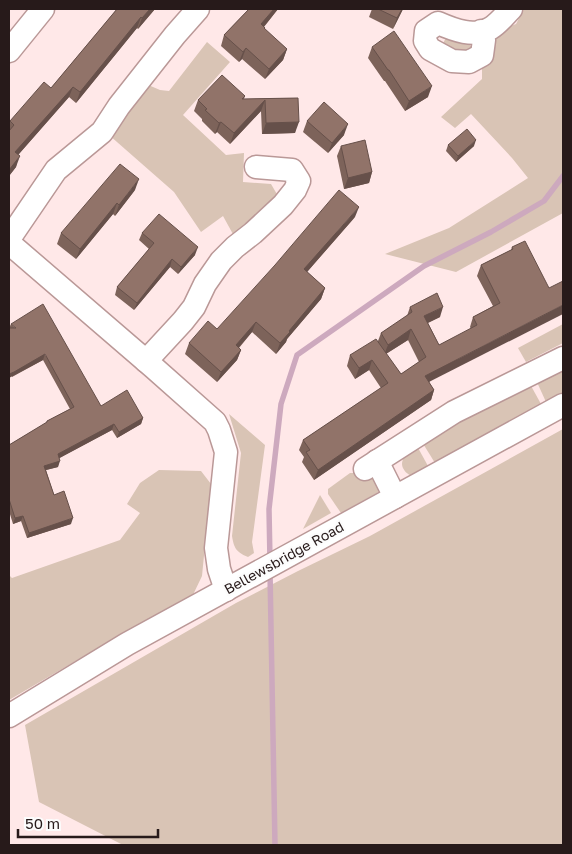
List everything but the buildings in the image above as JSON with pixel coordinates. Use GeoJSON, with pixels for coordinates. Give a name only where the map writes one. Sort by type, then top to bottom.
{"type":"FeatureCollection","features":[{"type":"Feature","properties":{"kind":"street"},"geometry":{"type":"LineString","coordinates":[[9,52],[43,9]]}},
{"type":"Feature","properties":{"kind":"street"},"geometry":{"type":"LineString","coordinates":[[9,239],[56,170],[102,132],[168,43],[198,9]]}},
{"type":"Feature","properties":{"kind":"street"},"geometry":{"type":"LineString","coordinates":[[481,31],[490,28],[511,9]]}},
{"type":"Feature","properties":{"kind":"street"},"geometry":{"type":"LineString","coordinates":[[146,361],[194,307],[205,284],[221,262],[235,247],[283,205],[295,190],[299,181],[292,170],[256,167]]}},
{"type":"Feature","properties":{"kind":"street"},"geometry":{"type":"LineString","coordinates":[[9,243],[216,422],[226,452],[216,548],[219,569],[226,590]]}},
{"type":"Feature","properties":{"kind":"street"},"geometry":{"type":"LineString","coordinates":[[395,497],[371,465],[454,412],[563,358]]}},
{"type":"Feature","properties":{"kind":"street","name":"Bellewsbridge Road"},"geometry":{"type":"LineString","coordinates":[[9,716],[127,644],[563,405]]}},
{"type":"Feature","properties":{"kind":"shaded area"},"geometry":{"type":"Polygon","coordinates":[[[524,9],[563,9],[563,213],[456,272],[385,254],[449,228],[528,178],[471,114],[455,128],[441,117],[482,79],[482,64],[492,49],[498,31],[516,24],[524,9]]]}},
{"type":"Feature","properties":{"kind":"shaded area"},"geometry":{"type":"Polygon","coordinates":[[[446,38],[469,44],[472,47],[466,52],[444,49],[443,43],[446,38]]]}},
{"type":"Feature","properties":{"kind":"shaded area"},"geometry":{"type":"Polygon","coordinates":[[[207,42],[230,62],[183,115],[226,155],[244,153],[243,182],[271,184],[278,196],[234,236],[223,216],[201,232],[174,192],[109,135],[146,84],[160,90],[169,91],[207,42]]]}},
{"type":"Feature","properties":{"kind":"shaded area"},"geometry":{"type":"Polygon","coordinates":[[[563,324],[563,343],[526,362],[518,348],[563,324]]]}},
{"type":"Feature","properties":{"kind":"shaded area"},"geometry":{"type":"Polygon","coordinates":[[[563,366],[563,393],[546,402],[536,380],[563,366]]]}},
{"type":"Feature","properties":{"kind":"shaded area"},"geometry":{"type":"Polygon","coordinates":[[[530,384],[541,404],[435,463],[422,442],[530,384]]]}},
{"type":"Feature","properties":{"kind":"shaded area"},"geometry":{"type":"Polygon","coordinates":[[[229,414],[265,445],[252,542],[254,553],[248,557],[236,549],[232,536],[241,453],[229,414]]]}},
{"type":"Feature","properties":{"kind":"shaded area"},"geometry":{"type":"Polygon","coordinates":[[[563,429],[563,845],[123,845],[39,802],[25,725],[236,603],[370,536],[563,429]]]}},
{"type":"Feature","properties":{"kind":"shaded area"},"geometry":{"type":"Polygon","coordinates":[[[417,446],[428,466],[411,476],[403,468],[402,464],[408,452],[417,446]]]}},
{"type":"Feature","properties":{"kind":"shaded area"},"geometry":{"type":"Polygon","coordinates":[[[159,470],[201,471],[211,484],[202,576],[191,599],[79,659],[9,700],[9,575],[12,578],[120,540],[140,513],[127,504],[140,483],[159,470]]]}},
{"type":"Feature","properties":{"kind":"shaded area"},"geometry":{"type":"Polygon","coordinates":[[[350,473],[369,476],[378,483],[379,491],[341,513],[328,494],[328,489],[350,473]]]}},
{"type":"Feature","properties":{"kind":"shaded area"},"geometry":{"type":"Polygon","coordinates":[[[320,495],[331,513],[303,529],[320,495]]]}},
{"type":"Feature","properties":{"kind":"waterway"},"geometry":{"type":"LineString","coordinates":[[270,561],[269,509],[281,404],[297,355],[424,266],[491,232],[544,201],[563,176]]}},
{"type":"Feature","properties":{"kind":"waterway"},"geometry":{"type":"LineString","coordinates":[[270,572],[275,845]]}}]}
